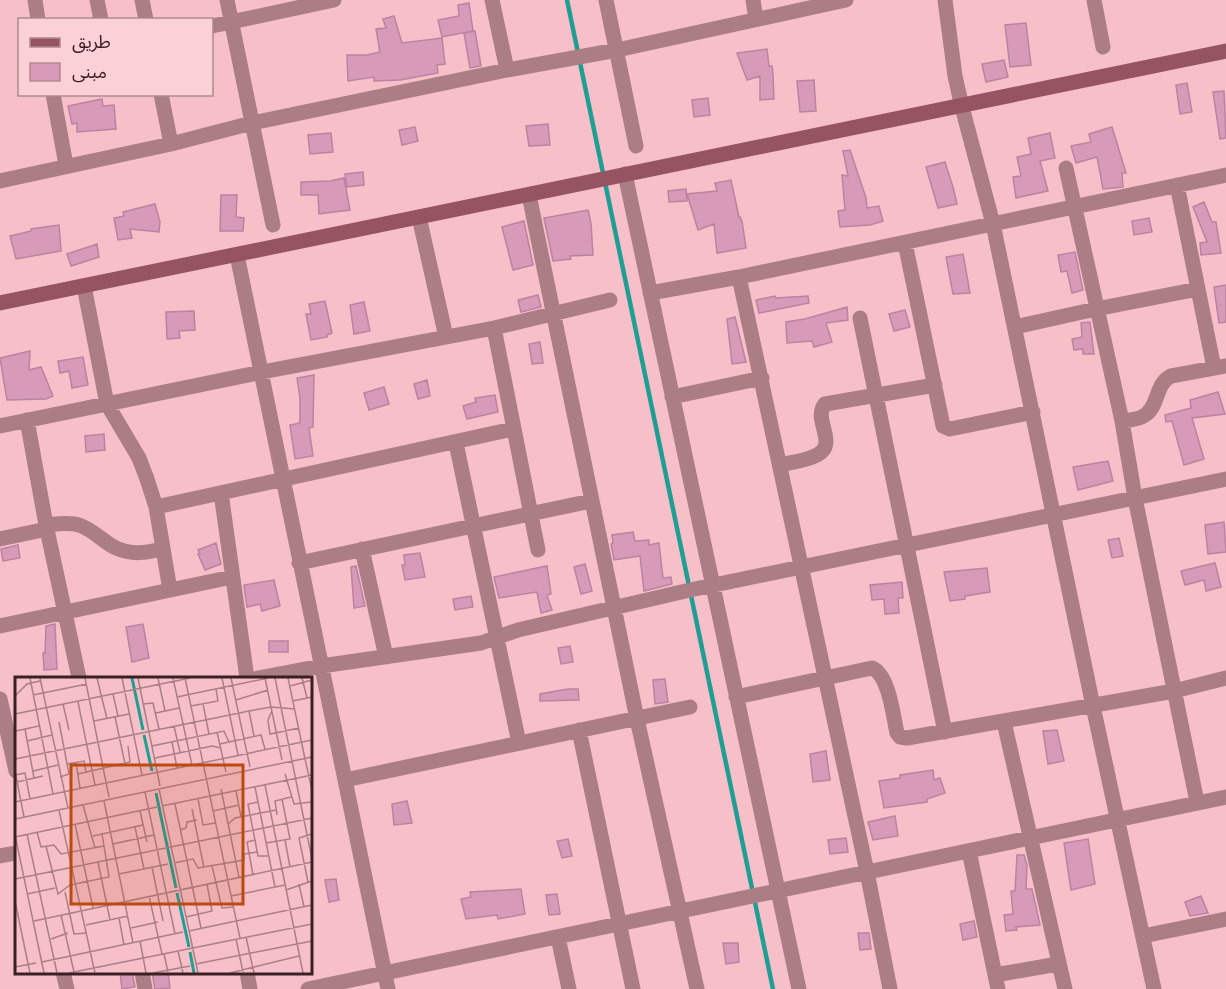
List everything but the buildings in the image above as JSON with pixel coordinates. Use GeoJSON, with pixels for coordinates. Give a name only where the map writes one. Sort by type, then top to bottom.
{"type":"FeatureCollection","features":[{"type":"Feature","properties":{"kind":"main road"},"geometry":{"type":"LineString","coordinates":[[0,303],[1226,51]]}},
{"type":"Feature","properties":{"kind":"street"},"geometry":{"type":"LineString","coordinates":[[34,0],[38,18]]}},
{"type":"Feature","properties":{"kind":"street"},"geometry":{"type":"LineString","coordinates":[[97,0],[101,18]]}},
{"type":"Feature","properties":{"kind":"street"},"geometry":{"type":"LineString","coordinates":[[142,0],[146,18]]}},
{"type":"Feature","properties":{"kind":"street"},"geometry":{"type":"LineString","coordinates":[[227,0],[273,225]]}},
{"type":"Feature","properties":{"kind":"street"},"geometry":{"type":"LineString","coordinates":[[213,26],[334,0]]}},
{"type":"Feature","properties":{"kind":"street"},"geometry":{"type":"LineString","coordinates":[[492,0],[507,70]]}},
{"type":"Feature","properties":{"kind":"street"},"geometry":{"type":"LineString","coordinates":[[606,0],[636,146]]}},
{"type":"Feature","properties":{"kind":"street"},"geometry":{"type":"LineString","coordinates":[[753,0],[756,19]]}},
{"type":"Feature","properties":{"kind":"street"},"geometry":{"type":"LineString","coordinates":[[0,181],[171,144],[252,123],[507,70],[617,50],[846,0]]}},
{"type":"Feature","properties":{"kind":"street"},"geometry":{"type":"LineString","coordinates":[[945,0],[955,76],[993,224],[1154,989]]}},
{"type":"Feature","properties":{"kind":"street"},"geometry":{"type":"LineString","coordinates":[[1094,0],[1103,47]]}},
{"type":"Feature","properties":{"kind":"street"},"geometry":{"type":"LineString","coordinates":[[53,96],[66,165]]}},
{"type":"Feature","properties":{"kind":"street"},"geometry":{"type":"LineString","coordinates":[[161,96],[171,144]]}},
{"type":"Feature","properties":{"kind":"street"},"geometry":{"type":"LineString","coordinates":[[1066,168],[1073,208],[1122,421],[1135,498],[1197,802]]}},
{"type":"Feature","properties":{"kind":"street"},"geometry":{"type":"LineString","coordinates":[[650,293],[905,243],[1226,175]]}},
{"type":"Feature","properties":{"kind":"street"},"geometry":{"type":"LineString","coordinates":[[619,176],[650,293],[799,989]]}},
{"type":"Feature","properties":{"kind":"street"},"geometry":{"type":"LineString","coordinates":[[1122,421],[1147,415],[1165,379],[1220,367],[1198,289],[1177,185]]}},
{"type":"Feature","properties":{"kind":"street"},"geometry":{"type":"LineString","coordinates":[[530,195],[613,607],[697,989]]}},
{"type":"Feature","properties":{"kind":"street"},"geometry":{"type":"LineString","coordinates":[[419,217],[446,337]]}},
{"type":"Feature","properties":{"kind":"street"},"geometry":{"type":"LineString","coordinates":[[905,243],[942,424],[947,429],[1033,412]]}},
{"type":"Feature","properties":{"kind":"street"},"geometry":{"type":"LineString","coordinates":[[237,255],[388,989]]}},
{"type":"Feature","properties":{"kind":"street"},"geometry":{"type":"LineString","coordinates":[[739,277],[890,989]]}},
{"type":"Feature","properties":{"kind":"street"},"geometry":{"type":"LineString","coordinates":[[84,286],[107,404],[139,458],[156,507],[170,590]]}},
{"type":"Feature","properties":{"kind":"street"},"geometry":{"type":"LineString","coordinates":[[1015,327],[1198,289]]}},
{"type":"Feature","properties":{"kind":"street"},"geometry":{"type":"LineString","coordinates":[[0,426],[262,372],[494,328],[610,300]]}},
{"type":"Feature","properties":{"kind":"street"},"geometry":{"type":"LineString","coordinates":[[860,318],[945,732]]}},
{"type":"Feature","properties":{"kind":"street"},"geometry":{"type":"LineString","coordinates":[[494,328],[538,550]]}},
{"type":"Feature","properties":{"kind":"street"},"geometry":{"type":"LineString","coordinates":[[672,397],[762,378]]}},
{"type":"Feature","properties":{"kind":"street"},"geometry":{"type":"LineString","coordinates":[[780,465],[811,458],[823,452],[827,443],[820,415],[825,404],[935,385]]}},
{"type":"Feature","properties":{"kind":"street"},"geometry":{"type":"LineString","coordinates":[[27,420],[79,677]]}},
{"type":"Feature","properties":{"kind":"street"},"geometry":{"type":"LineString","coordinates":[[156,507],[513,429]]}},
{"type":"Feature","properties":{"kind":"street"},"geometry":{"type":"LineString","coordinates":[[456,443],[519,743]]}},
{"type":"Feature","properties":{"kind":"street"},"geometry":{"type":"LineString","coordinates":[[263,677],[321,666],[466,646],[497,639],[518,630],[712,585],[1226,479]]}},
{"type":"Feature","properties":{"kind":"street"},"geometry":{"type":"LineString","coordinates":[[221,493],[247,677]]}},
{"type":"Feature","properties":{"kind":"street"},"geometry":{"type":"LineString","coordinates":[[299,563],[591,501]]}},
{"type":"Feature","properties":{"kind":"street"},"geometry":{"type":"LineString","coordinates":[[0,539],[64,523],[80,526],[116,548],[131,552],[144,554],[162,549]]}},
{"type":"Feature","properties":{"kind":"street"},"geometry":{"type":"LineString","coordinates":[[362,549],[386,657]]}},
{"type":"Feature","properties":{"kind":"street"},"geometry":{"type":"LineString","coordinates":[[0,626],[232,577]]}},
{"type":"Feature","properties":{"kind":"street"},"geometry":{"type":"LineString","coordinates":[[736,697],[867,668],[877,670],[884,678],[898,735],[907,738],[1174,691],[1226,678]]}},
{"type":"Feature","properties":{"kind":"street"},"geometry":{"type":"LineString","coordinates":[[0,699],[15,766]]}},
{"type":"Feature","properties":{"kind":"street"},"geometry":{"type":"LineString","coordinates":[[345,780],[690,707]]}},
{"type":"Feature","properties":{"kind":"street"},"geometry":{"type":"LineString","coordinates":[[1004,722],[1065,989]]}},
{"type":"Feature","properties":{"kind":"street"},"geometry":{"type":"LineString","coordinates":[[579,730],[633,989]]}},
{"type":"Feature","properties":{"kind":"street"},"geometry":{"type":"LineString","coordinates":[[308,989],[1226,797]]}},
{"type":"Feature","properties":{"kind":"street"},"geometry":{"type":"LineString","coordinates":[[969,851],[997,982],[1058,964]]}},
{"type":"Feature","properties":{"kind":"street"},"geometry":{"type":"LineString","coordinates":[[0,856],[15,853]]}},
{"type":"Feature","properties":{"kind":"street"},"geometry":{"type":"LineString","coordinates":[[1143,936],[1226,919]]}},
{"type":"Feature","properties":{"kind":"street"},"geometry":{"type":"LineString","coordinates":[[558,937],[569,989]]}},
{"type":"Feature","properties":{"kind":"street"},"geometry":{"type":"LineString","coordinates":[[63,974],[67,989]]}},
{"type":"Feature","properties":{"kind":"street"},"geometry":{"type":"LineString","coordinates":[[142,974],[145,989]]}},
{"type":"Feature","properties":{"kind":"street"},"geometry":{"type":"LineString","coordinates":[[247,974],[250,989]]}},
{"type":"Feature","properties":{"kind":"waterway"},"geometry":{"type":"LineString","coordinates":[[567,0],[773,989]]}}]}
